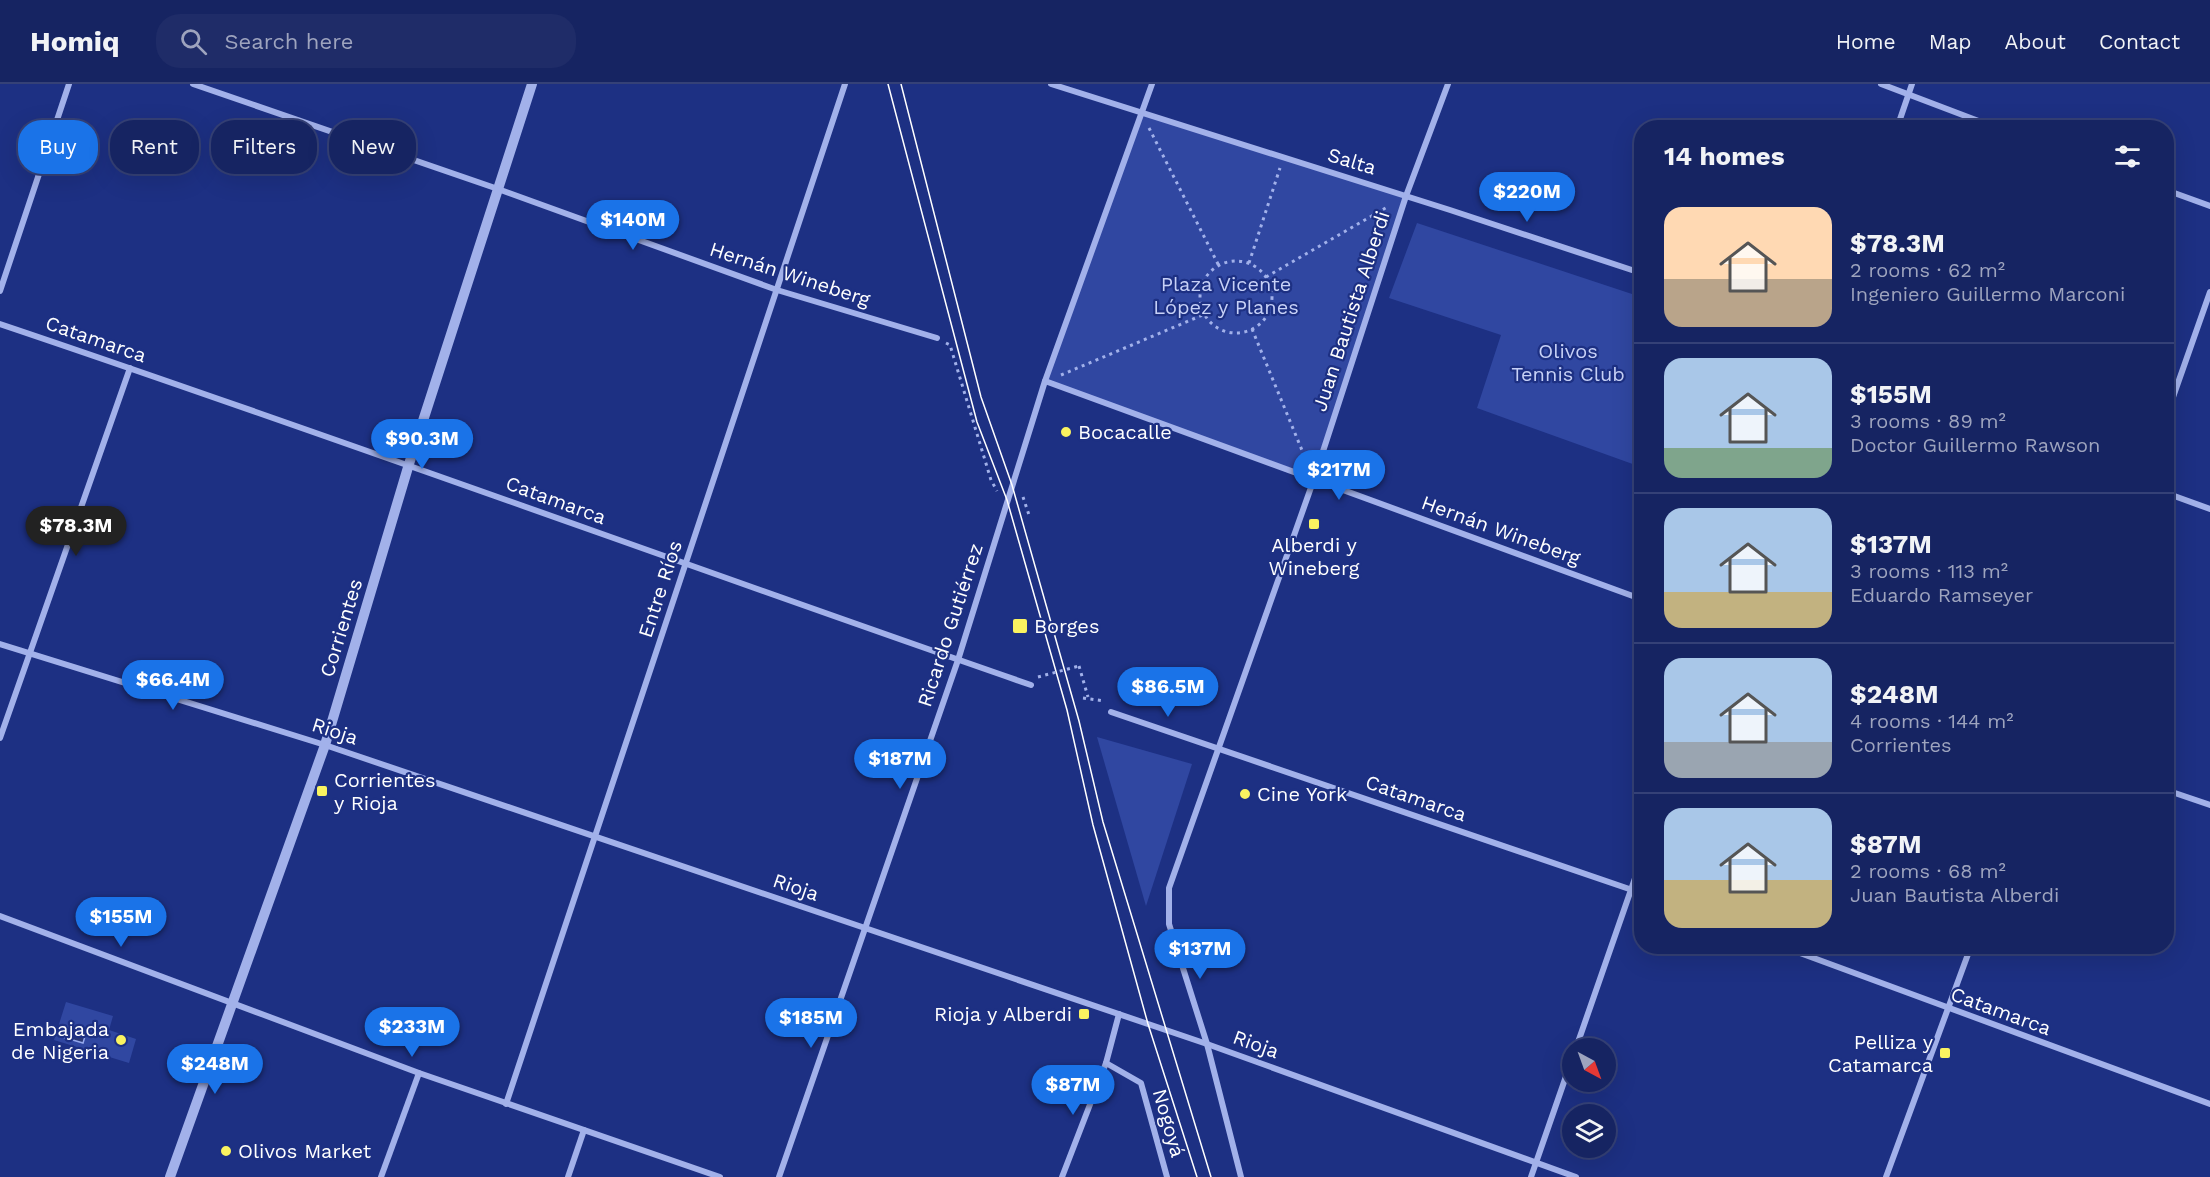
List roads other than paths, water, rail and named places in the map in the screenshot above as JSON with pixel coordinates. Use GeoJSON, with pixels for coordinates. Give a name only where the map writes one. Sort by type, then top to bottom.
{"type":"FeatureCollection","features":[{"type":"Feature","properties":{"kind":"street"},"geometry":{"type":"LineString","coordinates":[[0,291],[69,84]]}},
{"type":"Feature","properties":{"kind":"street","name":"Hernán Wineberg"},"geometry":{"type":"LineString","coordinates":[[193,84],[498,189],[777,290],[937,338]]}},
{"type":"Feature","properties":{"kind":"street","name":"Corrientes"},"geometry":{"type":"LineString","coordinates":[[170,1177],[325,745],[409,464],[532,84]]}},
{"type":"Feature","properties":{"kind":"street","name":"Entre Ríos"},"geometry":{"type":"LineString","coordinates":[[506,1104],[845,84]]}},
{"type":"Feature","properties":{"kind":"street","name":"Salta"},"geometry":{"type":"LineString","coordinates":[[1051,84],[1634,271]]}},
{"type":"Feature","properties":{"kind":"street","name":"Ricardo Gutiérrez"},"geometry":{"type":"LineString","coordinates":[[779,1177],[958,660],[1045,381],[1152,84]]}},
{"type":"Feature","properties":{"kind":"street","name":"Juan Bautista Alberdi"},"geometry":{"type":"LineString","coordinates":[[1241,1177],[1207,1044],[1169,924],[1169,888],[1217,746],[1314,479],[1406,196],[1448,84]]}},
{"type":"Feature","properties":{"kind":"street"},"geometry":{"type":"LineString","coordinates":[[1881,84],[1975,120]]}},
{"type":"Feature","properties":{"kind":"street"},"geometry":{"type":"LineString","coordinates":[[1900,120],[1912,84]]}},
{"type":"Feature","properties":{"kind":"street"},"geometry":{"type":"LineString","coordinates":[[2174,193],[2210,206]]}},
{"type":"Feature","properties":{"kind":"street"},"geometry":{"type":"LineString","coordinates":[[2174,394],[2210,292]]}},
{"type":"Feature","properties":{"kind":"street","name":"Catamarca"},"geometry":{"type":"LineString","coordinates":[[0,324],[409,464],[685,565],[1031,685]]}},
{"type":"Feature","properties":{"kind":"street"},"geometry":{"type":"LineString","coordinates":[[0,738],[130,368]]}},
{"type":"Feature","properties":{"kind":"street","name":"Hernán Wineberg"},"geometry":{"type":"LineString","coordinates":[[1045,381],[1634,596]]}},
{"type":"Feature","properties":{"kind":"street"},"geometry":{"type":"LineString","coordinates":[[2174,496],[2210,509]]}},
{"type":"Feature","properties":{"kind":"street","name":"Rioja"},"geometry":{"type":"LineString","coordinates":[[0,644],[325,745],[1207,1044],[1576,1177]]}},
{"type":"Feature","properties":{"kind":"street","name":"Catamarca"},"geometry":{"type":"LineString","coordinates":[[1111,712],[1217,746],[1634,891]]}},
{"type":"Feature","properties":{"kind":"street"},"geometry":{"type":"LineString","coordinates":[[2174,793],[2210,805]]}},
{"type":"Feature","properties":{"kind":"street"},"geometry":{"type":"LineString","coordinates":[[1579,1038],[1634,881]]}},
{"type":"Feature","properties":{"kind":"street"},"geometry":{"type":"LineString","coordinates":[[0,916],[419,1073],[720,1177]]}},
{"type":"Feature","properties":{"kind":"street","name":"Catamarca"},"geometry":{"type":"LineString","coordinates":[[1802,954],[2210,1104]]}},
{"type":"Feature","properties":{"kind":"street"},"geometry":{"type":"LineString","coordinates":[[1886,1177],[1968,954]]}},
{"type":"Feature","properties":{"kind":"street"},"geometry":{"type":"LineString","coordinates":[[1062,1177],[1106,1063],[1119,1014]]}},
{"type":"Feature","properties":{"kind":"street","name":"Nogoyá"},"geometry":{"type":"LineString","coordinates":[[1106,1063],[1140,1083],[1167,1177]]}},
{"type":"Feature","properties":{"kind":"street"},"geometry":{"type":"LineString","coordinates":[[381,1177],[419,1073]]}},
{"type":"Feature","properties":{"kind":"street"},"geometry":{"type":"LineString","coordinates":[[1531,1177],[1562,1088]]}},
{"type":"Feature","properties":{"kind":"street"},"geometry":{"type":"LineString","coordinates":[[568,1177],[584,1131]]}},
{"type":"Feature","properties":{"kind":"tram line"},"geometry":{"type":"LineString","coordinates":[[888,84],[977,422],[1007,500],[1067,710],[1093,825],[1148,1024],[1197,1177]]}},
{"type":"Feature","properties":{"kind":"tram line"},"geometry":{"type":"LineString","coordinates":[[901,84],[981,397],[1012,485],[1079,721],[1103,822],[1211,1177]]}},
{"type":"Feature","properties":{"kind":"place","name":"Bocacalle"},"geometry":{"type":"Point","coordinates":[1066,432]}},
{"type":"Feature","properties":{"kind":"place","name":"Alberdi y Wineberg"},"geometry":{"type":"Point","coordinates":[1314,524]}},
{"type":"Feature","properties":{"kind":"place","name":"Borges"},"geometry":{"type":"Point","coordinates":[1020,626]}},
{"type":"Feature","properties":{"kind":"place","name":"Corrientes y Rioja"},"geometry":{"type":"Point","coordinates":[322,791]}},
{"type":"Feature","properties":{"kind":"place","name":"Cine York"},"geometry":{"type":"Point","coordinates":[1245,794]}},
{"type":"Feature","properties":{"kind":"place","name":"Rioja y Alberdi"},"geometry":{"type":"Point","coordinates":[1084,1014]}},
{"type":"Feature","properties":{"kind":"place","name":"Embajada de Nigeria"},"geometry":{"type":"Point","coordinates":[121,1040]}},
{"type":"Feature","properties":{"kind":"place","name":"Pelliza y Catamarca"},"geometry":{"type":"Point","coordinates":[1945,1053]}},
{"type":"Feature","properties":{"kind":"place","name":"Olivos Market"},"geometry":{"type":"Point","coordinates":[226,1151]}},
{"type":"Feature","properties":{"kind":"park label","name":"Plaza Vicente López y Planes"},"geometry":{"type":"Point","coordinates":[1226,296]}},
{"type":"Feature","properties":{"kind":"park label","name":"Olivos Tennis Club"},"geometry":{"type":"Point","coordinates":[1568,362]}}]}
